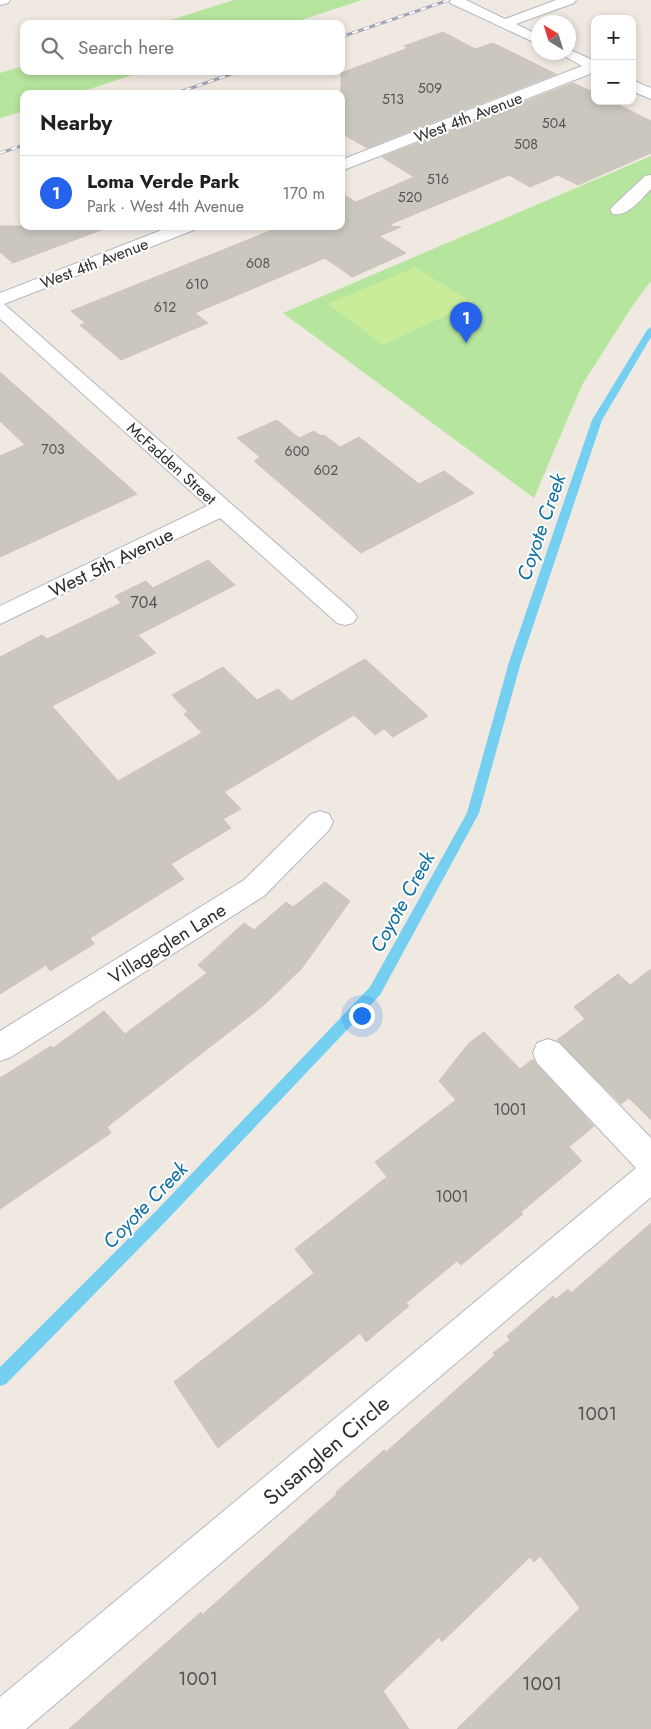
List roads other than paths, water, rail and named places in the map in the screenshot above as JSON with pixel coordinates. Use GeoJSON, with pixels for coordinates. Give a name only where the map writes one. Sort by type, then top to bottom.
{"type":"FeatureCollection","features":[{"type":"Feature","properties":{"kind":"street"},"geometry":{"type":"LineString","coordinates":[[455,0],[531,37]]}},
{"type":"Feature","properties":{"kind":"street"},"geometry":{"type":"LineString","coordinates":[[503,24],[570,0]]}},
{"type":"Feature","properties":{"kind":"street"},"geometry":{"type":"LineString","coordinates":[[576,58],[591,66]]}},
{"type":"Feature","properties":{"kind":"street","name":"West 4th Avenue"},"geometry":{"type":"LineString","coordinates":[[345,164],[591,68]]}},
{"type":"Feature","properties":{"kind":"street"},"geometry":{"type":"LineString","coordinates":[[636,87],[651,94]]}},
{"type":"Feature","properties":{"kind":"street"},"geometry":{"type":"LineString","coordinates":[[619,210],[651,180]]}},
{"type":"Feature","properties":{"kind":"street","name":"West 4th Avenue"},"geometry":{"type":"LineString","coordinates":[[0,300],[178,230]]}},
{"type":"Feature","properties":{"kind":"street","name":"McFadden Street"},"geometry":{"type":"LineString","coordinates":[[0,309],[345,617]]}},
{"type":"Feature","properties":{"kind":"street","name":"West 5th Avenue"},"geometry":{"type":"LineString","coordinates":[[0,616],[222,508]]}},
{"type":"Feature","properties":{"kind":"street","name":"Villageglen Lane"},"geometry":{"type":"LineString","coordinates":[[0,1047],[254,888],[320,822]]}},
{"type":"Feature","properties":{"kind":"street"},"geometry":{"type":"LineString","coordinates":[[548,1053],[651,1160]]}},
{"type":"Feature","properties":{"kind":"street","name":"Susanglen Circle"},"geometry":{"type":"LineString","coordinates":[[0,1724],[651,1176]]}},
{"type":"Feature","properties":{"kind":"waterway","name":"Coyote Creek"},"geometry":{"type":"LineString","coordinates":[[0,1378],[162,1215],[375,991],[473,813],[515,662],[597,420],[651,330]]}},
{"type":"Feature","properties":{"kind":"railway"},"geometry":{"type":"LineString","coordinates":[[345,36],[449,0]]}},
{"type":"Feature","properties":{"kind":"railway"},"geometry":{"type":"LineString","coordinates":[[185,90],[229,75]]}},
{"type":"Feature","properties":{"kind":"railway"},"geometry":{"type":"LineString","coordinates":[[0,153],[20,146]]}},
{"type":"Feature","properties":{"kind":"place","name":"Loma Verde Park"},"geometry":{"type":"Point","coordinates":[466,343]}}]}
